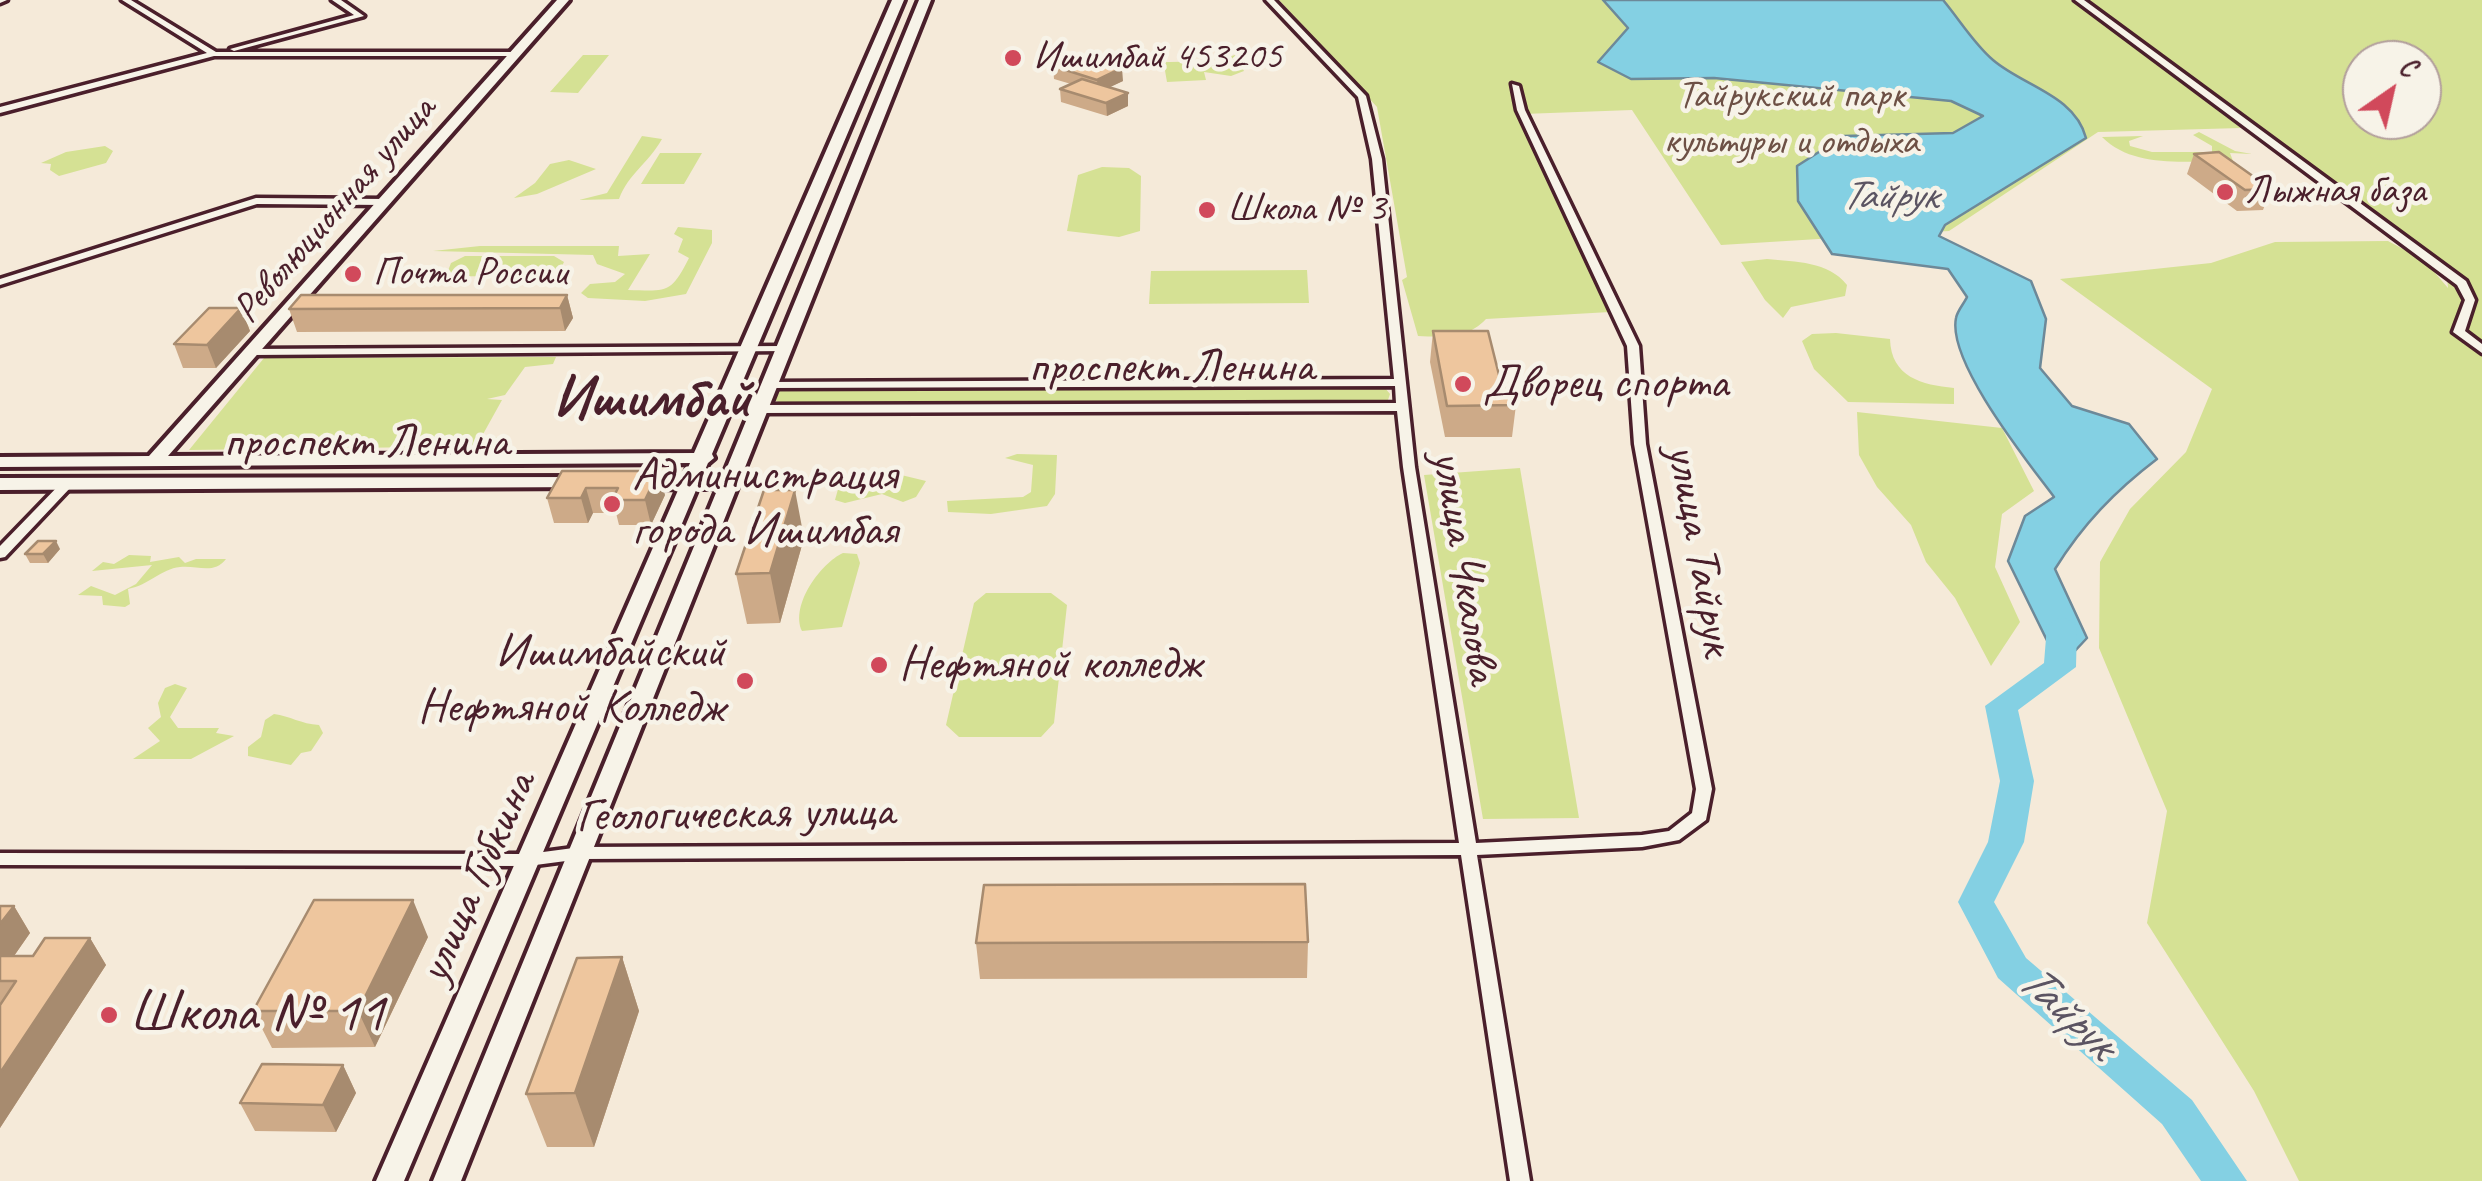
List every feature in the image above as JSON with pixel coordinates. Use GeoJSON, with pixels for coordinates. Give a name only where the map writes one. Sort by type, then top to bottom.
{"type":"FeatureCollection","features":[{"type":"Feature","properties":{"kind":"main road","name":"Революционная улица"},"geometry":{"type":"LineString","coordinates":[[153,462],[563,0]]}},
{"type":"Feature","properties":{"kind":"main road","name":"улица Губкина"},"geometry":{"type":"LineString","coordinates":[[390,1181],[705,458],[898,0]]}},
{"type":"Feature","properties":{"kind":"main road","name":"улица Губкина"},"geometry":{"type":"LineString","coordinates":[[447,1181],[924,0]]}},
{"type":"Feature","properties":{"kind":"main road","name":"проспект Ленина"},"geometry":{"type":"LineString","coordinates":[[0,462],[705,458]]}},
{"type":"Feature","properties":{"kind":"main road","name":"проспект Ленина"},"geometry":{"type":"LineString","coordinates":[[0,484],[731,482]]}},
{"type":"Feature","properties":{"kind":"street"},"geometry":{"type":"LineString","coordinates":[[126,0],[214,54],[515,54]]}},
{"type":"Feature","properties":{"kind":"street"},"geometry":{"type":"LineString","coordinates":[[0,110],[360,16],[336,0]]}},
{"type":"Feature","properties":{"kind":"street","name":"улица Чкалова"},"geometry":{"type":"LineString","coordinates":[[1270,0],[1364,102],[1391,263],[1402,407],[1520,1181]]}},
{"type":"Feature","properties":{"kind":"street"},"geometry":{"type":"LineString","coordinates":[[2078,0],[2462,283],[2470,300],[2460,332],[2482,350]]}},
{"type":"Feature","properties":{"kind":"street","name":"улица Тайрук"},"geometry":{"type":"LineString","coordinates":[[1471,848],[1628,842],[1672,836],[1700,816],[1704,789],[1640,444],[1634,346],[1521,110],[1515,86]]}},
{"type":"Feature","properties":{"kind":"street"},"geometry":{"type":"LineString","coordinates":[[0,282],[256,201],[386,202]]}},
{"type":"Feature","properties":{"kind":"street"},"geometry":{"type":"LineString","coordinates":[[253,352],[784,348]]}},
{"type":"Feature","properties":{"kind":"street","name":"проспект Ленина"},"geometry":{"type":"LineString","coordinates":[[769,385],[1400,382]]}},
{"type":"Feature","properties":{"kind":"street","name":"проспект Ленина"},"geometry":{"type":"LineString","coordinates":[[760,408],[1402,407]]}},
{"type":"Feature","properties":{"kind":"street"},"geometry":{"type":"LineString","coordinates":[[0,554],[67,484]]}},
{"type":"Feature","properties":{"kind":"street","name":"Геологическая улица"},"geometry":{"type":"LineString","coordinates":[[0,859],[528,860],[582,853],[1471,848]]}},
{"type":"Feature","properties":{"kind":"green space","name":"Тайрукский парк культуры и отдыха"},"geometry":{"type":"Polygon","coordinates":[[[1279,0],[2071,0],[2241,128],[2098,132],[1949,231],[1721,245],[1632,110],[1523,114],[1610,312],[1486,319],[1463,333],[1418,336],[1402,280],[1407,277],[1377,107],[1279,0]]]}},
{"type":"Feature","properties":{"kind":"green space"},"geometry":{"type":"Polygon","coordinates":[[[2089,0],[2482,0],[2482,1181],[2299,1181],[2254,1091],[2147,923],[2167,811],[2099,648],[2100,562],[2130,509],[2186,452],[2212,389],[2060,279],[2211,263],[2275,242],[2388,241],[2424,260],[2448,288],[2447,277],[2411,237],[2195,87],[2089,0]]]}},
{"type":"Feature","properties":{"kind":"green space"},"geometry":{"type":"Polygon","coordinates":[[[583,55],[609,55],[578,93],[550,92],[583,55]]]}},
{"type":"Feature","properties":{"kind":"green space"},"geometry":{"type":"Polygon","coordinates":[[[1235,55],[1244,71],[1231,76],[1204,72],[1206,80],[1167,82],[1164,65],[1125,63],[1215,61],[1235,55]]]}},
{"type":"Feature","properties":{"kind":"green space"},"geometry":{"type":"Polygon","coordinates":[[[2199,132],[2235,151],[2252,154],[2230,153],[2233,161],[2163,161],[2130,155],[2102,137],[2143,136],[2129,141],[2130,146],[2152,152],[2212,152],[2212,146],[2193,135],[2199,132]]]}},
{"type":"Feature","properties":{"kind":"green space"},"geometry":{"type":"Polygon","coordinates":[[[642,136],[662,139],[619,199],[579,200],[607,193],[642,136]]]}},
{"type":"Feature","properties":{"kind":"green space"},"geometry":{"type":"Polygon","coordinates":[[[105,146],[113,151],[106,163],[59,176],[50,170],[51,164],[41,163],[66,152],[105,146]]]}},
{"type":"Feature","properties":{"kind":"green space"},"geometry":{"type":"Polygon","coordinates":[[[660,153],[702,153],[684,184],[641,184],[660,153]]]}},
{"type":"Feature","properties":{"kind":"green space"},"geometry":{"type":"Polygon","coordinates":[[[569,160],[596,169],[537,194],[514,198],[535,183],[550,164],[569,160]]]}},
{"type":"Feature","properties":{"kind":"green space"},"geometry":{"type":"Polygon","coordinates":[[[1102,167],[1129,168],[1141,176],[1140,231],[1119,237],[1067,231],[1078,175],[1102,167]]]}},
{"type":"Feature","properties":{"kind":"green space"},"geometry":{"type":"Polygon","coordinates":[[[678,227],[712,230],[712,243],[686,294],[645,301],[588,298],[581,293],[590,284],[615,282],[625,274],[597,264],[593,255],[433,251],[480,246],[619,246],[618,256],[650,254],[628,290],[660,290],[672,284],[689,258],[678,252],[683,239],[674,234],[678,227]]]}},
{"type":"Feature","properties":{"kind":"green space"},"geometry":{"type":"Polygon","coordinates":[[[465,256],[554,256],[564,262],[560,270],[543,277],[446,276],[451,263],[465,256]]]}},
{"type":"Feature","properties":{"kind":"green space"},"geometry":{"type":"Polygon","coordinates":[[[1767,259],[1811,264],[1831,271],[1847,285],[1845,296],[1791,307],[1783,318],[1765,300],[1741,262],[1767,259]]]}},
{"type":"Feature","properties":{"kind":"green space"},"geometry":{"type":"Polygon","coordinates":[[[1307,270],[1309,303],[1149,304],[1151,271],[1307,270]]]}},
{"type":"Feature","properties":{"kind":"green space"},"geometry":{"type":"Polygon","coordinates":[[[1812,334],[1890,339],[1902,370],[1920,381],[1954,388],[1954,404],[1848,402],[1814,369],[1802,341],[1812,334]]]}},
{"type":"Feature","properties":{"kind":"green space"},"geometry":{"type":"Polygon","coordinates":[[[556,357],[553,364],[525,367],[505,395],[487,399],[502,400],[482,436],[508,439],[505,446],[189,450],[264,358],[556,357]]]}},
{"type":"Feature","properties":{"kind":"green space"},"geometry":{"type":"Polygon","coordinates":[[[1374,385],[1390,394],[1387,403],[786,405],[771,399],[778,391],[795,388],[1374,385]]]}},
{"type":"Feature","properties":{"kind":"green space"},"geometry":{"type":"Polygon","coordinates":[[[1857,412],[2002,428],[2034,491],[2002,514],[1995,567],[2020,622],[1991,666],[1955,598],[1926,562],[1911,525],[1877,487],[1859,455],[1857,412]]]}},
{"type":"Feature","properties":{"kind":"green space"},"geometry":{"type":"Polygon","coordinates":[[[1017,454],[1057,455],[1055,494],[1047,506],[991,514],[948,512],[947,501],[1023,497],[1031,492],[1033,465],[1005,458],[1017,454]]]}},
{"type":"Feature","properties":{"kind":"green space"},"geometry":{"type":"Polygon","coordinates":[[[1520,468],[1579,818],[1483,819],[1424,475],[1520,468]]]}},
{"type":"Feature","properties":{"kind":"green space"},"geometry":{"type":"Polygon","coordinates":[[[871,474],[897,474],[926,481],[916,497],[903,502],[882,494],[845,503],[835,500],[840,482],[871,474]]]}},
{"type":"Feature","properties":{"kind":"green space"},"geometry":{"type":"Polygon","coordinates":[[[843,553],[857,554],[860,563],[842,627],[802,631],[800,609],[810,586],[843,553]]]}},
{"type":"Feature","properties":{"kind":"green space"},"geometry":{"type":"Polygon","coordinates":[[[129,555],[151,556],[150,562],[179,557],[185,563],[226,559],[211,568],[173,568],[128,589],[130,604],[125,607],[103,605],[102,596],[78,595],[91,586],[115,595],[136,584],[152,565],[92,571],[103,562],[114,564],[129,555]]]}},
{"type":"Feature","properties":{"kind":"green space"},"geometry":{"type":"Polygon","coordinates":[[[986,593],[1051,593],[1067,605],[1054,723],[1041,737],[959,737],[946,725],[974,603],[986,593]]]}},
{"type":"Feature","properties":{"kind":"green space"},"geometry":{"type":"Polygon","coordinates":[[[175,684],[187,688],[170,717],[178,728],[219,728],[216,733],[234,736],[191,759],[133,759],[160,741],[148,728],[161,717],[158,703],[165,688],[175,684]]]}},
{"type":"Feature","properties":{"kind":"green space"},"geometry":{"type":"Polygon","coordinates":[[[274,714],[319,725],[323,733],[311,751],[301,753],[291,765],[248,756],[248,747],[261,737],[265,720],[274,714]]]}},
{"type":"Feature","properties":{"kind":"water","name":"Тайрук"},"geometry":{"type":"Polygon","coordinates":[[[1603,0],[1943,0],[1993,60],[2060,101],[2080,123],[2086,138],[1945,225],[1939,236],[2031,281],[2046,319],[2040,368],[2072,406],[2129,424],[2157,459],[2101,509],[2055,569],[2087,638],[2060,667],[2008,561],[2025,516],[2054,497],[2009,437],[1964,360],[1956,318],[1967,297],[1948,269],[1832,254],[1798,201],[1797,166],[1844,136],[1953,133],[1983,116],[1951,101],[1714,78],[1631,79],[1598,62],[1628,28],[1603,0]]]}},
{"type":"Feature","properties":{"kind":"building"},"geometry":{"type":"Polygon","coordinates":[[[1078,55],[1122,68],[1097,80],[1053,66],[1078,55]]]}},
{"type":"Feature","properties":{"kind":"building"},"geometry":{"type":"Polygon","coordinates":[[[1082,79],[1128,93],[1106,103],[1060,89],[1082,79]]]}},
{"type":"Feature","properties":{"kind":"building"},"geometry":{"type":"Polygon","coordinates":[[[2219,152],[2271,189],[2245,190],[2194,154],[2219,152]]]}},
{"type":"Feature","properties":{"kind":"building"},"geometry":{"type":"Polygon","coordinates":[[[301,295],[567,295],[560,308],[289,309],[301,295]]]}},
{"type":"Feature","properties":{"kind":"building"},"geometry":{"type":"Polygon","coordinates":[[[209,308],[241,308],[207,345],[174,344],[209,308]]]}},
{"type":"Feature","properties":{"kind":"building"},"geometry":{"type":"Polygon","coordinates":[[[1433,331],[1488,331],[1499,375],[1508,375],[1516,405],[1447,406],[1433,331]]]}},
{"type":"Feature","properties":{"kind":"building"},"geometry":{"type":"Polygon","coordinates":[[[562,471],[659,471],[645,500],[612,500],[618,488],[586,488],[581,498],[547,498],[562,471]]]}},
{"type":"Feature","properties":{"kind":"building"},"geometry":{"type":"Polygon","coordinates":[[[764,490],[795,490],[770,573],[736,574],[764,490]]]}},
{"type":"Feature","properties":{"kind":"building"},"geometry":{"type":"Polygon","coordinates":[[[38,541],[56,541],[43,554],[25,554],[38,541]]]}},
{"type":"Feature","properties":{"kind":"building"},"geometry":{"type":"Polygon","coordinates":[[[1305,884],[1308,942],[976,943],[984,885],[1305,884]]]}},
{"type":"Feature","properties":{"kind":"building"},"geometry":{"type":"Polygon","coordinates":[[[314,900],[413,900],[358,1011],[253,1011],[314,900]]]}},
{"type":"Feature","properties":{"kind":"building"},"geometry":{"type":"Polygon","coordinates":[[[0,906],[14,906],[0,924],[0,906]]]}},
{"type":"Feature","properties":{"kind":"building"},"geometry":{"type":"Polygon","coordinates":[[[45,938],[90,938],[0,1073],[0,1005],[16,981],[0,981],[0,956],[33,956],[45,938]]]}},
{"type":"Feature","properties":{"kind":"building"},"geometry":{"type":"Polygon","coordinates":[[[622,957],[575,1093],[526,1094],[577,958],[622,957]]]}},
{"type":"Feature","properties":{"kind":"building"},"geometry":{"type":"Polygon","coordinates":[[[262,1064],[343,1065],[323,1105],[240,1103],[262,1064]]]}},
{"type":"Feature","properties":{"kind":"waterway","name":"Тайрук"},"geometry":{"type":"LineString","coordinates":[[2062,626],[2060,667],[2001,706],[2017,781],[2006,842],[1976,902],[2012,968],[2177,1112],[2225,1181]]}},
{"type":"Feature","properties":{"kind":"place","name":"Ишимбай 453205"},"geometry":{"type":"Point","coordinates":[1013,58]}},
{"type":"Feature","properties":{"kind":"place","name":"Лыжная база"},"geometry":{"type":"Point","coordinates":[2225,192]}},
{"type":"Feature","properties":{"kind":"place","name":"Школа № 3"},"geometry":{"type":"Point","coordinates":[1207,210]}},
{"type":"Feature","properties":{"kind":"place","name":"Почта России"},"geometry":{"type":"Point","coordinates":[353,274]}},
{"type":"Feature","properties":{"kind":"place","name":"Дворец спорта"},"geometry":{"type":"Point","coordinates":[1463,384]}},
{"type":"Feature","properties":{"kind":"place","name":"Администрация города Ишимбая"},"geometry":{"type":"Point","coordinates":[612,504]}},
{"type":"Feature","properties":{"kind":"place","name":"Нефтяной колледж"},"geometry":{"type":"Point","coordinates":[879,665]}},
{"type":"Feature","properties":{"kind":"place","name":"Ишимбайский Нефтяной Колледж"},"geometry":{"type":"Point","coordinates":[745,681]}},
{"type":"Feature","properties":{"kind":"place","name":"Школа № 11"},"geometry":{"type":"Point","coordinates":[109,1015]}},
{"type":"Feature","properties":{"kind":"district","name":"Ишимбай"},"geometry":{"type":"Point","coordinates":[652,401]}}]}
